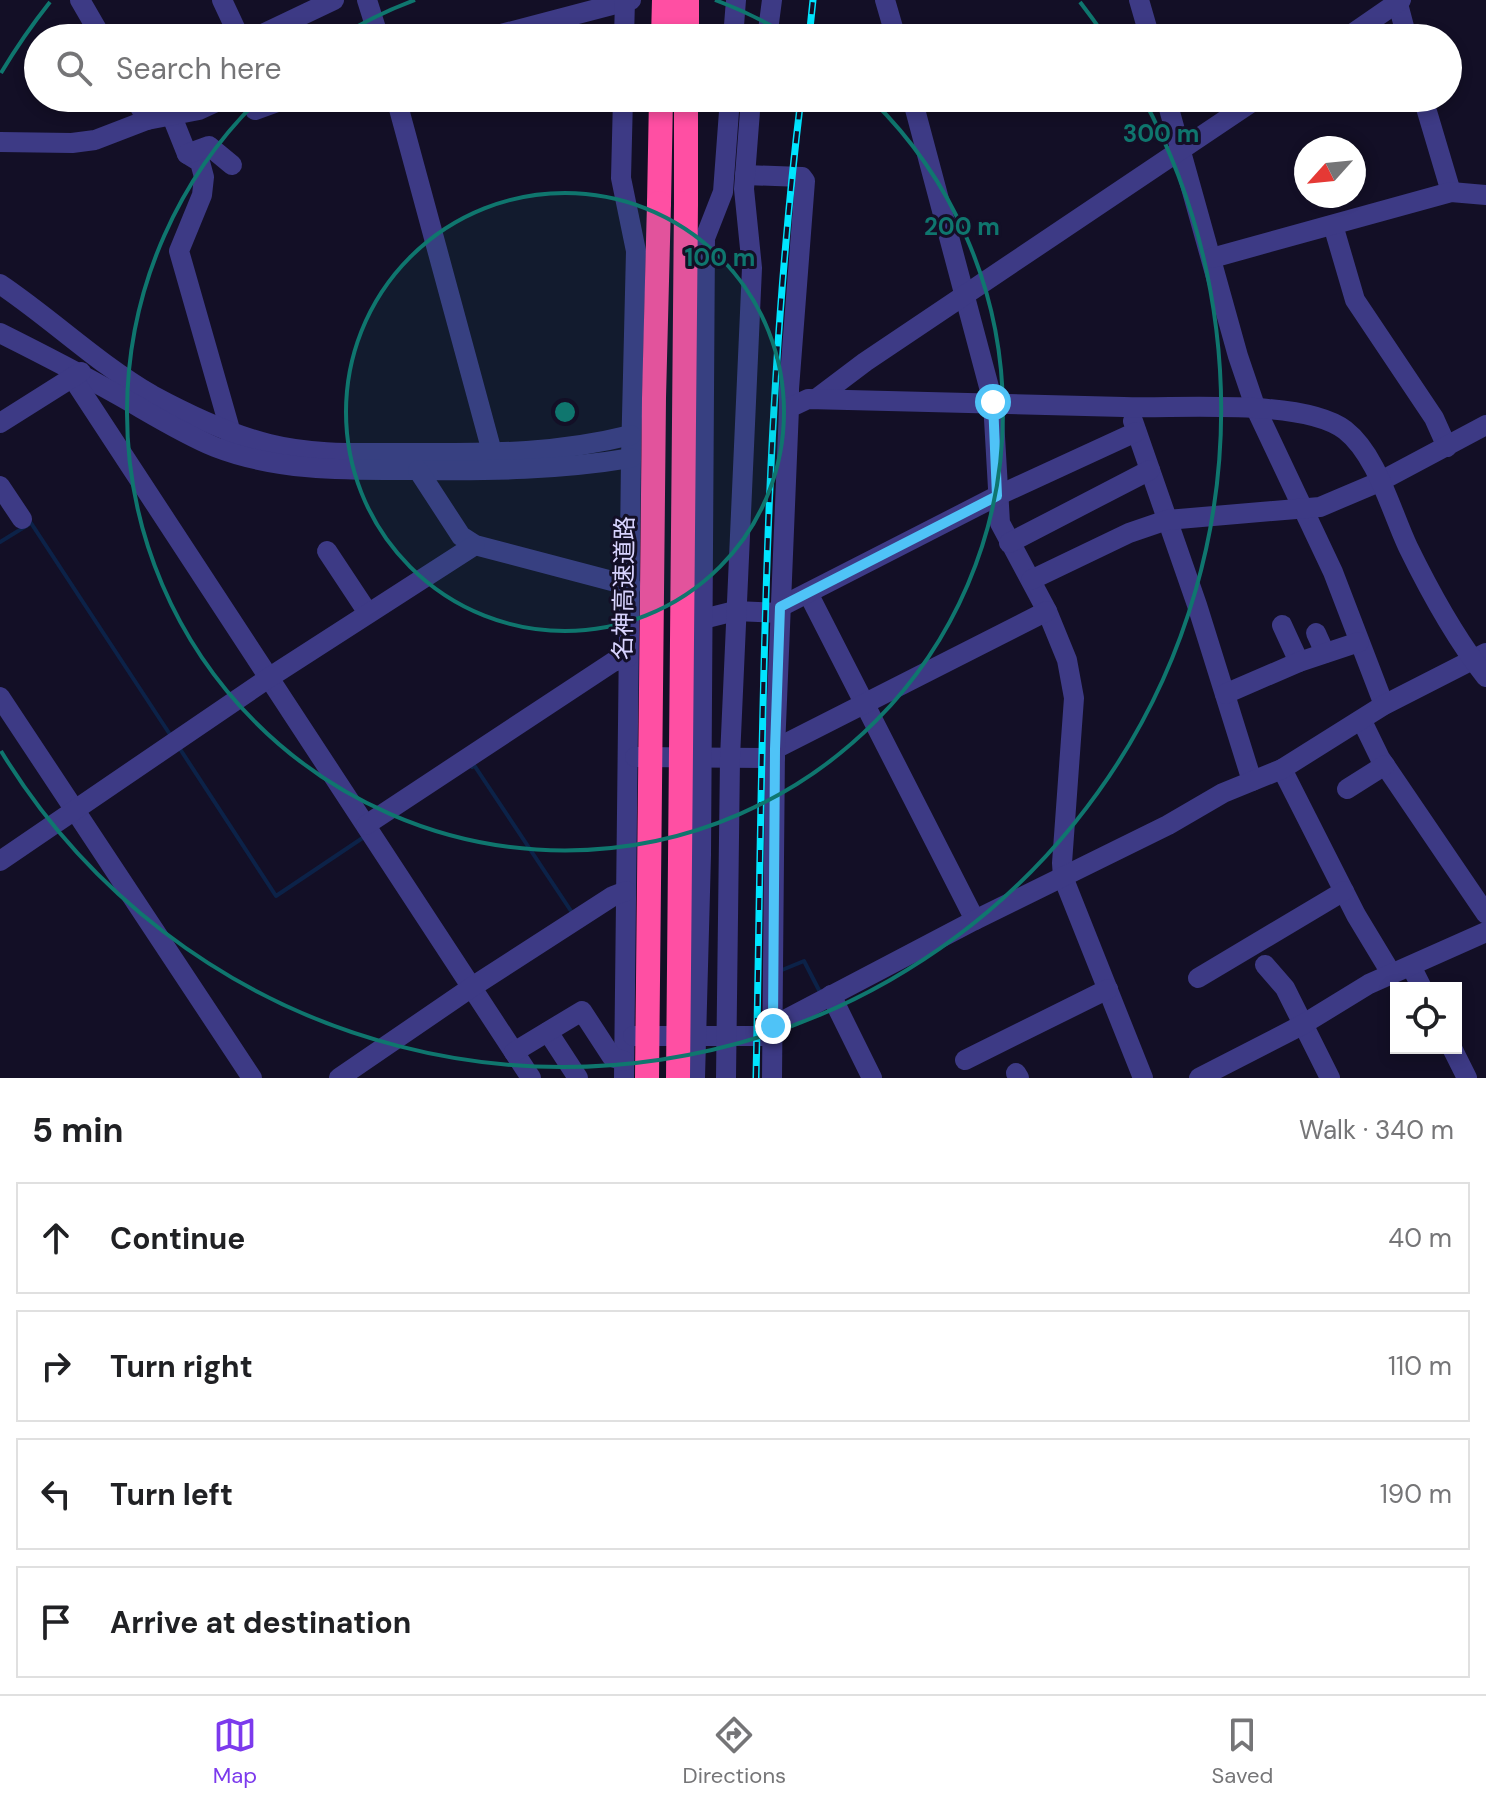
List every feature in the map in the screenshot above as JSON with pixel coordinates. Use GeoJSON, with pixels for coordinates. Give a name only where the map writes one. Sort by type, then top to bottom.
{"type":"FeatureCollection","features":[{"type":"Feature","properties":{"kind":"highway"},"geometry":{"type":"LineString","coordinates":[[663,24],[664,0]]}},
{"type":"Feature","properties":{"kind":"highway"},"geometry":{"type":"LineString","coordinates":[[687,0],[687,24]]}},
{"type":"Feature","properties":{"kind":"highway","name":"名神高速道路"},"geometry":{"type":"LineString","coordinates":[[647,1078],[654,398],[661,112]]}},
{"type":"Feature","properties":{"kind":"highway"},"geometry":{"type":"LineString","coordinates":[[678,1078],[686,112]]}},
{"type":"Feature","properties":{"kind":"street"},"geometry":{"type":"LineString","coordinates":[[80,0],[94,24]]}},
{"type":"Feature","properties":{"kind":"street"},"geometry":{"type":"LineString","coordinates":[[222,0],[233,24]]}},
{"type":"Feature","properties":{"kind":"street"},"geometry":{"type":"LineString","coordinates":[[283,24],[334,0]]}},
{"type":"Feature","properties":{"kind":"street"},"geometry":{"type":"LineString","coordinates":[[367,0],[375,24]]}},
{"type":"Feature","properties":{"kind":"street"},"geometry":{"type":"LineString","coordinates":[[538,24],[627,0],[625,24]]}},
{"type":"Feature","properties":{"kind":"street"},"geometry":{"type":"LineString","coordinates":[[734,24],[736,0]]}},
{"type":"Feature","properties":{"kind":"street"},"geometry":{"type":"LineString","coordinates":[[769,24],[772,0]]}},
{"type":"Feature","properties":{"kind":"street"},"geometry":{"type":"LineString","coordinates":[[885,0],[892,24]]}},
{"type":"Feature","properties":{"kind":"street"},"geometry":{"type":"LineString","coordinates":[[1139,0],[1146,24]]}},
{"type":"Feature","properties":{"kind":"street"},"geometry":{"type":"LineString","coordinates":[[1366,24],[1399,1],[1404,24]]}},
{"type":"Feature","properties":{"kind":"street"},"geometry":{"type":"LineString","coordinates":[[143,112],[147,120]]}},
{"type":"Feature","properties":{"kind":"street"},"geometry":{"type":"LineString","coordinates":[[0,142],[72,143],[95,140],[147,120],[185,112]]}},
{"type":"Feature","properties":{"kind":"street"},"geometry":{"type":"LineString","coordinates":[[400,112],[495,462]]}},
{"type":"Feature","properties":{"kind":"street"},"geometry":{"type":"LineString","coordinates":[[623,112],[621,178],[636,251],[624,1069]]}},
{"type":"Feature","properties":{"kind":"street"},"geometry":{"type":"LineString","coordinates":[[695,1078],[702,758],[705,238],[723,192],[729,112]]}},
{"type":"Feature","properties":{"kind":"street"},"geometry":{"type":"LineString","coordinates":[[726,1078],[730,758],[752,268],[745,175],[750,112]]}},
{"type":"Feature","properties":{"kind":"street"},"geometry":{"type":"LineString","coordinates":[[916,112],[993,402],[1000,523],[1047,611],[1067,660],[1074,698],[1063,877],[1143,1078]]}},
{"type":"Feature","properties":{"kind":"street"},"geometry":{"type":"LineString","coordinates":[[1170,112],[1238,356],[1256,409],[1333,572],[1384,705]]}},
{"type":"Feature","properties":{"kind":"street"},"geometry":{"type":"LineString","coordinates":[[816,399],[865,362],[1237,112]]}},
{"type":"Feature","properties":{"kind":"street"},"geometry":{"type":"LineString","coordinates":[[1427,112],[1451,192]]}},
{"type":"Feature","properties":{"kind":"street"},"geometry":{"type":"LineString","coordinates":[[171,114],[187,154],[200,162],[204,177],[202,195],[179,251],[230,442]]}},
{"type":"Feature","properties":{"kind":"street"},"geometry":{"type":"LineString","coordinates":[[187,154],[209,146],[232,165]]}},
{"type":"Feature","properties":{"kind":"street"},"geometry":{"type":"LineString","coordinates":[[745,175],[802,177],[805,181],[789,389],[779,610],[772,1078]]}},
{"type":"Feature","properties":{"kind":"street"},"geometry":{"type":"LineString","coordinates":[[1212,258],[1451,192],[1486,195]]}},
{"type":"Feature","properties":{"kind":"street"},"geometry":{"type":"LineString","coordinates":[[1333,225],[1355,300],[1434,418],[1447,447]]}},
{"type":"Feature","properties":{"kind":"street"},"geometry":{"type":"LineString","coordinates":[[0,284],[94,358],[251,458],[310,466],[418,470],[495,462],[631,435]]}},
{"type":"Feature","properties":{"kind":"street"},"geometry":{"type":"LineString","coordinates":[[0,333],[176,429],[230,442],[270,444],[319,452],[495,462],[588,465],[631,458]]}},
{"type":"Feature","properties":{"kind":"street"},"geometry":{"type":"LineString","coordinates":[[0,423],[76,375],[94,358]]}},
{"type":"Feature","properties":{"kind":"street"},"geometry":{"type":"LineString","coordinates":[[76,375],[472,987],[519,1069],[548,1032],[582,1011],[612,1057],[624,1069]]}},
{"type":"Feature","properties":{"kind":"street"},"geometry":{"type":"LineString","coordinates":[[789,408],[808,399],[816,399],[1256,409],[1321,417],[1346,431],[1369,457],[1415,561],[1479,657],[1486,677]]}},
{"type":"Feature","properties":{"kind":"street"},"geometry":{"type":"LineString","coordinates":[[1129,407],[1252,781]]}},
{"type":"Feature","properties":{"kind":"street"},"geometry":{"type":"LineString","coordinates":[[1031,580],[1129,533],[1167,520],[1320,507],[1379,482],[1486,425]]}},
{"type":"Feature","properties":{"kind":"street"},"geometry":{"type":"LineString","coordinates":[[629,626],[703,623],[735,611],[779,610],[997,496],[1136,432]]}},
{"type":"Feature","properties":{"kind":"street"},"geometry":{"type":"LineString","coordinates":[[418,470],[461,536],[475,545],[631,586]]}},
{"type":"Feature","properties":{"kind":"street"},"geometry":{"type":"LineString","coordinates":[[1009,543],[1150,470]]}},
{"type":"Feature","properties":{"kind":"street"},"geometry":{"type":"LineString","coordinates":[[0,486],[22,519]]}},
{"type":"Feature","properties":{"kind":"street"},"geometry":{"type":"LineString","coordinates":[[0,861],[270,677],[475,545]]}},
{"type":"Feature","properties":{"kind":"street"},"geometry":{"type":"LineString","coordinates":[[327,551],[368,613]]}},
{"type":"Feature","properties":{"kind":"street"},"geometry":{"type":"LineString","coordinates":[[808,593],[975,920]]}},
{"type":"Feature","properties":{"kind":"street"},"geometry":{"type":"LineString","coordinates":[[627,757],[730,758],[775,754],[1047,611]]}},
{"type":"Feature","properties":{"kind":"street"},"geometry":{"type":"LineString","coordinates":[[1282,625],[1299,662]]}},
{"type":"Feature","properties":{"kind":"street"},"geometry":{"type":"LineString","coordinates":[[1316,633],[1325,653]]}},
{"type":"Feature","properties":{"kind":"street"},"geometry":{"type":"LineString","coordinates":[[1225,694],[1299,662],[1359,642]]}},
{"type":"Feature","properties":{"kind":"street"},"geometry":{"type":"LineString","coordinates":[[366,825],[613,662],[628,657]]}},
{"type":"Feature","properties":{"kind":"street"},"geometry":{"type":"LineString","coordinates":[[624,1036],[726,1037],[773,1031],[831,995],[975,920],[1168,825],[1223,793],[1282,769],[1384,705],[1479,657]]}},
{"type":"Feature","properties":{"kind":"street"},"geometry":{"type":"LineString","coordinates":[[0,697],[252,1078]]}},
{"type":"Feature","properties":{"kind":"street"},"geometry":{"type":"LineString","coordinates":[[1362,721],[1385,765],[1486,914]]}},
{"type":"Feature","properties":{"kind":"street"},"geometry":{"type":"LineString","coordinates":[[1347,789],[1385,765]]}},
{"type":"Feature","properties":{"kind":"street"},"geometry":{"type":"LineString","coordinates":[[1282,769],[1344,891],[1391,973]]}},
{"type":"Feature","properties":{"kind":"street"},"geometry":{"type":"LineString","coordinates":[[339,1078],[472,987],[613,896],[626,891]]}},
{"type":"Feature","properties":{"kind":"street"},"geometry":{"type":"LineString","coordinates":[[1198,978],[1344,891]]}},
{"type":"Feature","properties":{"kind":"street"},"geometry":{"type":"LineString","coordinates":[[1199,1078],[1302,1025],[1369,984],[1486,932]]}},
{"type":"Feature","properties":{"kind":"street"},"geometry":{"type":"LineString","coordinates":[[1265,965],[1285,988],[1330,1078]]}},
{"type":"Feature","properties":{"kind":"street"},"geometry":{"type":"LineString","coordinates":[[1411,966],[1419,982]]}},
{"type":"Feature","properties":{"kind":"street"},"geometry":{"type":"LineString","coordinates":[[965,1060],[1108,989]]}},
{"type":"Feature","properties":{"kind":"street"},"geometry":{"type":"LineString","coordinates":[[831,995],[872,1078]]}},
{"type":"Feature","properties":{"kind":"street"},"geometry":{"type":"LineString","coordinates":[[548,1032],[578,1078]]}},
{"type":"Feature","properties":{"kind":"street"},"geometry":{"type":"LineString","coordinates":[[1455,1054],[1467,1078]]}},
{"type":"Feature","properties":{"kind":"waterway"},"geometry":{"type":"LineString","coordinates":[[0,542],[31,523],[171,736]]}},
{"type":"Feature","properties":{"kind":"waterway"},"geometry":{"type":"LineString","coordinates":[[180,749],[276,896],[364,837]]}},
{"type":"Feature","properties":{"kind":"waterway"},"geometry":{"type":"LineString","coordinates":[[472,767],[474,765],[573,914]]}},
{"type":"Feature","properties":{"kind":"waterway"},"geometry":{"type":"LineString","coordinates":[[782,970],[804,961],[821,994]]}},
{"type":"Feature","properties":{"kind":"railway"},"geometry":{"type":"LineString","coordinates":[[810,24],[813,0]]}},
{"type":"Feature","properties":{"kind":"railway"},"geometry":{"type":"LineString","coordinates":[[756,1078],[771,465],[778,342],[800,112]]}},
{"type":"Feature","properties":{"kind":"route"},"geometry":{"type":"LineString","coordinates":[[773,1026],[775,749],[780,607],[997,496],[993,402]]}}]}
